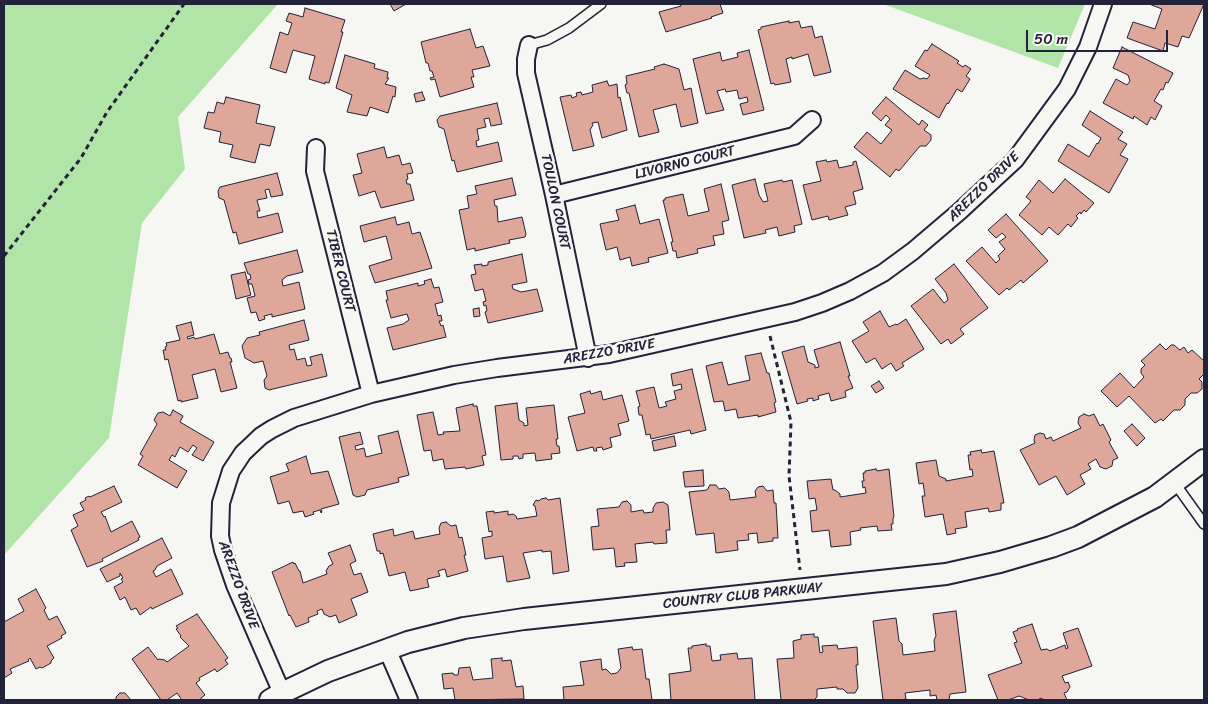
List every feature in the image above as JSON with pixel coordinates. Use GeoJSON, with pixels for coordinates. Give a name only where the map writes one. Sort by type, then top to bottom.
{"type":"FeatureCollection","features":[{"type":"Feature","properties":{"kind":"street","name":"AREZZO DRIVE"},"geometry":{"type":"LineString","coordinates":[[276,697],[223,550],[220,536],[220,520],[226,485],[242,452],[272,429],[294,418],[371,394],[454,375],[497,368],[588,358],[670,341],[796,312],[843,294],[883,273],[913,251],[1015,160],[1067,88],[1088,47],[1103,4]]}},
{"type":"Feature","properties":{"kind":"street","name":"TOULON COURT"},"geometry":{"type":"LineString","coordinates":[[529,45],[526,73],[588,358]]}},
{"type":"Feature","properties":{"kind":"street","name":"LIVORNO COURT"},"geometry":{"type":"LineString","coordinates":[[554,195],[794,136],[812,120]]}},
{"type":"Feature","properties":{"kind":"street","name":"TIBER COURT"},"geometry":{"type":"LineString","coordinates":[[316,148],[314,164],[316,177],[371,394]]}},
{"type":"Feature","properties":{"kind":"street","name":"COUNTRY CLUB PARKWAY"},"geometry":{"type":"LineString","coordinates":[[276,697],[328,671],[387,650],[456,630],[500,622],[960,572],[1034,552],[1078,537],[1155,496],[1204,460]]}},
{"type":"Feature","properties":{"kind":"street"},"geometry":{"type":"LineString","coordinates":[[387,650],[408,700]]}},
{"type":"Feature","properties":{"kind":"lane"},"geometry":{"type":"LineString","coordinates":[[529,45],[547,40],[569,28],[601,4]]}},
{"type":"Feature","properties":{"kind":"lane"},"geometry":{"type":"LineString","coordinates":[[1174,482],[1204,524]]}},
{"type":"Feature","properties":{"kind":"path"},"geometry":{"type":"LineString","coordinates":[[4,256],[81,158],[107,112],[184,4]]}},
{"type":"Feature","properties":{"kind":"path"},"geometry":{"type":"LineString","coordinates":[[770,336],[790,422],[789,476],[800,570]]}},
{"type":"Feature","properties":{"kind":"green space"},"geometry":{"type":"Polygon","coordinates":[[[4,4],[278,4],[178,117],[185,169],[142,223],[109,438],[4,555],[4,4]]]}},
{"type":"Feature","properties":{"kind":"green space"},"geometry":{"type":"Polygon","coordinates":[[[883,4],[1085,4],[1058,68],[883,4]]]}},
{"type":"Feature","properties":{"kind":"building"},"geometry":{"type":"Polygon","coordinates":[[[390,4],[406,4],[394,11],[390,4]]]}},
{"type":"Feature","properties":{"kind":"building"},"geometry":{"type":"Polygon","coordinates":[[[680,4],[720,4],[723,13],[666,32],[659,12],[681,6],[680,4]]]}},
{"type":"Feature","properties":{"kind":"building"},"geometry":{"type":"Polygon","coordinates":[[[1149,4],[1204,4],[1189,38],[1182,36],[1178,47],[1165,43],[1163,51],[1127,38],[1133,22],[1155,29],[1162,9],[1149,4]]]}},
{"type":"Feature","properties":{"kind":"building"},"geometry":{"type":"Polygon","coordinates":[[[305,8],[345,20],[329,83],[325,82],[325,84],[309,79],[315,56],[293,50],[286,73],[270,68],[280,32],[288,35],[292,23],[286,21],[289,13],[303,17],[305,8]]]}},
{"type":"Feature","properties":{"kind":"building"},"geometry":{"type":"Polygon","coordinates":[[[789,21],[789,23],[799,21],[801,28],[812,26],[815,38],[822,36],[831,72],[814,76],[808,54],[792,59],[792,57],[786,59],[791,82],[771,84],[758,30],[761,27],[789,21]]]}},
{"type":"Feature","properties":{"kind":"building"},"geometry":{"type":"Polygon","coordinates":[[[470,29],[476,48],[483,46],[490,66],[472,70],[474,77],[471,77],[474,87],[440,97],[435,79],[431,80],[430,78],[434,77],[428,63],[426,63],[421,42],[470,29]]]}},
{"type":"Feature","properties":{"kind":"building"},"geometry":{"type":"Polygon","coordinates":[[[932,44],[959,61],[957,63],[963,67],[965,65],[971,69],[966,76],[970,79],[962,92],[957,89],[939,118],[893,89],[905,70],[920,79],[927,79],[930,75],[915,66],[925,50],[927,51],[932,44]]]}},
{"type":"Feature","properties":{"kind":"building"},"geometry":{"type":"Polygon","coordinates":[[[1122,47],[1173,73],[1154,101],[1162,106],[1155,120],[1151,117],[1147,125],[1134,116],[1133,119],[1103,103],[1116,79],[1127,85],[1130,81],[1128,75],[1113,68],[1122,47]]]}},
{"type":"Feature","properties":{"kind":"building"},"geometry":{"type":"Polygon","coordinates":[[[749,50],[764,110],[743,115],[740,104],[748,102],[747,97],[739,99],[737,90],[726,92],[725,89],[717,91],[724,110],[706,114],[693,59],[720,52],[722,61],[738,57],[737,53],[749,50]]]}},
{"type":"Feature","properties":{"kind":"building"},"geometry":{"type":"Polygon","coordinates":[[[345,55],[375,64],[374,68],[388,72],[387,78],[389,78],[385,84],[396,87],[395,97],[393,96],[388,113],[370,107],[367,116],[347,112],[352,95],[336,88],[345,55]]]}},
{"type":"Feature","properties":{"kind":"building"},"geometry":{"type":"Polygon","coordinates":[[[664,64],[679,69],[684,90],[691,88],[698,123],[681,127],[676,104],[653,110],[659,132],[639,137],[629,93],[627,93],[625,85],[627,84],[626,76],[655,69],[654,67],[664,64]]]}},
{"type":"Feature","properties":{"kind":"building"},"geometry":{"type":"Polygon","coordinates":[[[607,81],[609,86],[617,84],[618,98],[620,97],[627,130],[602,138],[598,122],[592,123],[593,125],[590,130],[594,146],[573,151],[560,97],[571,95],[572,98],[577,96],[576,93],[581,92],[582,95],[593,92],[592,85],[607,81]]]}},
{"type":"Feature","properties":{"kind":"building"},"geometry":{"type":"Polygon","coordinates":[[[422,92],[425,100],[416,102],[414,94],[422,92]]]}},
{"type":"Feature","properties":{"kind":"building"},"geometry":{"type":"Polygon","coordinates":[[[226,97],[260,105],[256,123],[275,127],[270,146],[260,144],[255,163],[230,157],[233,145],[219,142],[221,132],[204,128],[208,112],[214,113],[217,102],[224,104],[226,97]]]}},
{"type":"Feature","properties":{"kind":"building"},"geometry":{"type":"Polygon","coordinates":[[[886,97],[919,125],[922,120],[928,125],[924,130],[931,135],[931,140],[926,146],[920,146],[899,171],[896,169],[890,177],[854,147],[867,132],[881,144],[892,130],[885,125],[890,119],[886,115],[881,121],[872,113],[886,97]]]}},
{"type":"Feature","properties":{"kind":"building"},"geometry":{"type":"Polygon","coordinates":[[[497,103],[502,124],[491,126],[489,118],[484,119],[486,127],[477,129],[479,140],[476,141],[477,147],[498,142],[502,161],[457,172],[454,160],[452,161],[444,129],[439,127],[437,120],[440,116],[497,103]]]}},
{"type":"Feature","properties":{"kind":"building"},"geometry":{"type":"Polygon","coordinates":[[[1090,111],[1123,132],[1118,139],[1127,144],[1120,155],[1128,159],[1109,193],[1058,161],[1068,144],[1089,157],[1098,144],[1101,138],[1082,125],[1090,111]]]}},
{"type":"Feature","properties":{"kind":"building"},"geometry":{"type":"Polygon","coordinates":[[[384,147],[387,158],[399,155],[402,165],[410,163],[413,173],[407,174],[408,179],[406,180],[407,184],[410,184],[414,200],[381,208],[375,191],[359,196],[353,175],[362,173],[357,154],[384,147]]]}},
{"type":"Feature","properties":{"kind":"building"},"geometry":{"type":"Polygon","coordinates":[[[826,160],[827,162],[837,160],[839,168],[853,165],[853,162],[856,161],[863,189],[853,192],[856,204],[845,207],[848,215],[829,220],[828,216],[812,220],[803,185],[821,181],[816,162],[826,160]]]}},
{"type":"Feature","properties":{"kind":"building"},"geometry":{"type":"Polygon","coordinates":[[[277,173],[283,195],[271,197],[269,189],[265,190],[267,198],[257,200],[260,211],[257,211],[258,218],[278,213],[283,232],[239,244],[236,232],[233,233],[224,200],[219,198],[218,191],[220,187],[277,173]]]}},
{"type":"Feature","properties":{"kind":"building"},"geometry":{"type":"Polygon","coordinates":[[[512,178],[516,195],[494,200],[495,206],[497,206],[498,222],[522,217],[525,237],[509,240],[510,243],[475,251],[475,248],[467,250],[459,210],[469,208],[467,196],[477,194],[475,186],[512,178]]]}},
{"type":"Feature","properties":{"kind":"building"},"geometry":{"type":"Polygon","coordinates":[[[755,179],[763,202],[768,201],[764,184],[792,180],[802,224],[794,226],[795,232],[779,236],[777,227],[765,230],[766,233],[744,238],[732,185],[755,179]]]}},
{"type":"Feature","properties":{"kind":"building"},"geometry":{"type":"Polygon","coordinates":[[[1065,179],[1094,203],[1086,212],[1084,210],[1076,216],[1078,218],[1071,227],[1068,224],[1058,235],[1049,227],[1042,235],[1019,215],[1031,201],[1026,197],[1039,180],[1053,193],[1065,179]]]}},
{"type":"Feature","properties":{"kind":"building"},"geometry":{"type":"Polygon","coordinates":[[[721,184],[729,220],[722,222],[724,234],[713,236],[715,245],[697,249],[698,253],[677,258],[676,251],[673,251],[671,242],[673,242],[663,200],[683,194],[688,216],[709,211],[704,189],[721,184]]]}},
{"type":"Feature","properties":{"kind":"building"},"geometry":{"type":"Polygon","coordinates":[[[635,205],[640,224],[659,219],[668,253],[648,258],[649,262],[632,266],[630,257],[620,260],[617,247],[606,250],[600,224],[619,220],[616,210],[635,205]]]}},
{"type":"Feature","properties":{"kind":"building"},"geometry":{"type":"Polygon","coordinates":[[[1006,214],[1048,261],[1023,283],[1021,280],[1009,290],[1007,288],[999,295],[966,261],[982,247],[996,263],[1000,259],[998,256],[1005,249],[999,242],[1006,237],[1002,233],[996,238],[988,230],[1006,214]]]}},
{"type":"Feature","properties":{"kind":"building"},"geometry":{"type":"Polygon","coordinates":[[[395,217],[397,225],[409,222],[412,234],[420,232],[432,268],[375,283],[369,266],[392,259],[386,236],[364,242],[360,226],[395,217]]]}},
{"type":"Feature","properties":{"kind":"building"},"geometry":{"type":"Polygon","coordinates":[[[297,250],[303,272],[287,276],[282,280],[283,286],[299,282],[305,309],[272,317],[272,314],[264,316],[265,319],[259,321],[256,312],[251,313],[247,298],[255,296],[252,284],[249,284],[248,280],[251,279],[250,274],[248,274],[244,263],[297,250]]]}},
{"type":"Feature","properties":{"kind":"building"},"geometry":{"type":"Polygon","coordinates":[[[522,254],[527,282],[512,285],[513,289],[521,292],[537,289],[543,311],[488,323],[485,312],[487,311],[486,305],[484,306],[483,302],[486,301],[483,289],[475,291],[471,275],[476,274],[474,265],[488,265],[488,262],[522,254]]]}},
{"type":"Feature","properties":{"kind":"building"},"geometry":{"type":"Polygon","coordinates":[[[954,264],[988,308],[960,329],[964,334],[951,344],[948,339],[941,344],[911,306],[933,289],[944,303],[948,300],[946,293],[935,279],[954,264]]]}},
{"type":"Feature","properties":{"kind":"building"},"geometry":{"type":"Polygon","coordinates":[[[245,272],[251,295],[236,299],[231,275],[245,272]]]}},
{"type":"Feature","properties":{"kind":"building"},"geometry":{"type":"Polygon","coordinates":[[[431,279],[434,288],[439,287],[443,302],[435,304],[438,316],[441,315],[442,321],[439,321],[441,326],[443,325],[446,337],[393,350],[387,328],[403,324],[409,320],[407,314],[391,318],[386,300],[388,300],[386,291],[418,283],[418,286],[425,284],[424,281],[431,279]]]}},
{"type":"Feature","properties":{"kind":"building"},"geometry":{"type":"Polygon","coordinates":[[[479,308],[480,316],[474,317],[473,309],[479,308]]]}},
{"type":"Feature","properties":{"kind":"building"},"geometry":{"type":"Polygon","coordinates":[[[880,311],[889,327],[897,325],[906,319],[924,349],[902,363],[904,366],[896,371],[891,363],[882,369],[875,358],[866,363],[852,341],[869,331],[863,322],[880,311]]]}},
{"type":"Feature","properties":{"kind":"building"},"geometry":{"type":"Polygon","coordinates":[[[304,320],[309,340],[289,345],[290,350],[294,349],[297,360],[305,358],[307,366],[312,365],[310,357],[322,354],[327,376],[269,390],[265,388],[264,380],[267,376],[263,361],[254,363],[245,358],[242,346],[247,338],[260,335],[259,332],[304,320]]]}},
{"type":"Feature","properties":{"kind":"building"},"geometry":{"type":"Polygon","coordinates":[[[191,322],[194,335],[187,337],[188,339],[214,334],[220,354],[228,352],[237,388],[221,392],[215,369],[192,375],[198,398],[181,402],[181,400],[178,401],[168,359],[165,360],[163,350],[166,350],[166,343],[180,340],[176,326],[191,322]]]}},
{"type":"Feature","properties":{"kind":"building"},"geometry":{"type":"Polygon","coordinates":[[[840,342],[850,376],[848,376],[853,388],[845,391],[846,397],[831,401],[829,393],[818,396],[819,399],[813,401],[813,398],[807,399],[808,401],[797,404],[782,352],[804,346],[808,362],[815,365],[815,368],[819,367],[814,350],[840,342]]]}},
{"type":"Feature","properties":{"kind":"building"},"geometry":{"type":"Polygon","coordinates":[[[1160,344],[1166,350],[1171,345],[1174,345],[1180,350],[1184,347],[1188,353],[1192,350],[1204,361],[1204,374],[1199,379],[1202,382],[1202,389],[1197,393],[1191,393],[1185,399],[1185,405],[1180,410],[1174,410],[1163,421],[1161,419],[1155,423],[1129,396],[1117,407],[1101,391],[1120,373],[1134,388],[1144,377],[1141,369],[1145,365],[1141,361],[1160,344]]]}},
{"type":"Feature","properties":{"kind":"building"},"geometry":{"type":"Polygon","coordinates":[[[761,353],[767,373],[769,373],[776,402],[774,403],[776,412],[758,417],[758,415],[738,418],[736,409],[725,411],[723,401],[714,402],[706,366],[722,362],[728,385],[750,380],[745,356],[761,353]]]}},
{"type":"Feature","properties":{"kind":"building"},"geometry":{"type":"Polygon","coordinates":[[[692,369],[706,430],[691,434],[690,430],[651,439],[650,434],[646,435],[642,415],[639,415],[638,407],[640,406],[636,391],[654,387],[659,408],[667,406],[665,402],[676,399],[674,391],[682,389],[681,384],[673,386],[671,374],[692,369]]]}},
{"type":"Feature","properties":{"kind":"building"},"geometry":{"type":"Polygon","coordinates":[[[879,381],[884,388],[876,393],[871,386],[879,381]]]}},
{"type":"Feature","properties":{"kind":"building"},"geometry":{"type":"Polygon","coordinates":[[[590,391],[591,394],[601,391],[603,400],[622,395],[629,421],[618,424],[621,435],[610,438],[612,447],[603,450],[602,447],[596,448],[597,451],[594,451],[593,447],[577,451],[568,417],[585,413],[580,394],[590,391]]]}},
{"type":"Feature","properties":{"kind":"building"},"geometry":{"type":"Polygon","coordinates":[[[517,403],[519,420],[524,423],[524,426],[528,425],[526,408],[554,405],[558,439],[556,439],[560,453],[551,454],[552,459],[536,461],[535,453],[523,454],[523,458],[519,459],[518,456],[513,456],[513,459],[501,460],[495,406],[517,403]]]}},
{"type":"Feature","properties":{"kind":"building"},"geometry":{"type":"Polygon","coordinates":[[[473,404],[473,406],[477,406],[486,455],[482,456],[484,465],[466,469],[465,467],[445,469],[443,459],[433,461],[431,450],[424,451],[417,415],[433,412],[438,435],[444,434],[443,432],[460,431],[456,408],[473,404]]]}},
{"type":"Feature","properties":{"kind":"building"},"geometry":{"type":"Polygon","coordinates":[[[173,410],[183,416],[180,422],[214,442],[203,461],[192,455],[197,448],[193,445],[188,452],[180,447],[175,457],[172,455],[169,460],[187,471],[177,488],[138,465],[143,456],[140,454],[157,424],[154,420],[158,413],[163,412],[170,416],[173,410]]]}},
{"type":"Feature","properties":{"kind":"building"},"geometry":{"type":"Polygon","coordinates":[[[1084,414],[1089,416],[1094,414],[1100,426],[1103,424],[1111,440],[1109,442],[1118,458],[1113,460],[1112,466],[1106,469],[1100,467],[1096,459],[1088,464],[1091,469],[1080,475],[1085,484],[1067,495],[1056,476],[1039,485],[1020,450],[1035,443],[1035,435],[1040,433],[1044,434],[1046,439],[1051,437],[1053,441],[1081,428],[1078,423],[1079,417],[1084,414]]]}},
{"type":"Feature","properties":{"kind":"building"},"geometry":{"type":"Polygon","coordinates":[[[1132,424],[1145,438],[1137,446],[1124,431],[1132,424]]]}},
{"type":"Feature","properties":{"kind":"building"},"geometry":{"type":"Polygon","coordinates":[[[398,431],[409,475],[398,478],[399,482],[367,490],[365,495],[357,497],[353,495],[339,437],[360,432],[363,444],[355,446],[356,450],[364,448],[366,457],[382,453],[378,436],[398,431]]]}},
{"type":"Feature","properties":{"kind":"building"},"geometry":{"type":"Polygon","coordinates":[[[674,436],[676,446],[654,451],[652,441],[674,436]]]}},
{"type":"Feature","properties":{"kind":"building"},"geometry":{"type":"Polygon","coordinates":[[[981,450],[982,453],[994,451],[1004,503],[1001,503],[1001,510],[989,512],[988,508],[965,512],[967,527],[955,529],[956,533],[947,535],[943,514],[925,517],[922,496],[925,496],[923,483],[919,484],[916,463],[936,460],[939,476],[946,479],[946,481],[973,476],[972,469],[970,470],[968,455],[971,455],[970,452],[981,450]]]}},
{"type":"Feature","properties":{"kind":"building"},"geometry":{"type":"Polygon","coordinates":[[[306,456],[311,474],[328,471],[339,504],[321,509],[321,513],[320,510],[305,517],[303,511],[293,513],[289,501],[278,504],[270,477],[289,471],[286,464],[306,456]]]}},
{"type":"Feature","properties":{"kind":"building"},"geometry":{"type":"Polygon","coordinates":[[[876,469],[877,471],[889,469],[894,517],[893,524],[891,524],[892,530],[878,531],[877,526],[860,528],[861,530],[850,532],[851,545],[831,547],[829,530],[812,532],[810,511],[817,510],[815,498],[809,499],[807,481],[831,479],[833,490],[840,494],[840,497],[866,493],[865,487],[863,488],[863,473],[876,469]]]}},
{"type":"Feature","properties":{"kind":"building"},"geometry":{"type":"Polygon","coordinates":[[[703,470],[704,486],[685,487],[683,472],[703,470]]]}},
{"type":"Feature","properties":{"kind":"building"},"geometry":{"type":"Polygon","coordinates":[[[710,485],[716,485],[719,489],[725,488],[729,492],[730,500],[756,497],[755,491],[758,487],[763,486],[767,491],[773,490],[774,503],[776,503],[778,538],[773,538],[773,541],[758,543],[757,533],[748,534],[749,540],[737,541],[738,550],[716,553],[714,533],[696,535],[689,492],[707,490],[710,485]]]}},
{"type":"Feature","properties":{"kind":"building"},"geometry":{"type":"Polygon","coordinates":[[[114,486],[122,502],[101,512],[105,516],[111,532],[132,521],[140,537],[138,538],[139,540],[102,559],[103,561],[87,567],[71,530],[78,526],[73,515],[84,510],[80,503],[86,500],[85,498],[114,486]]]}},
{"type":"Feature","properties":{"kind":"building"},"geometry":{"type":"Polygon","coordinates":[[[546,498],[548,500],[560,498],[569,571],[553,574],[551,551],[542,552],[542,550],[523,553],[530,578],[507,582],[503,556],[485,559],[482,538],[492,536],[492,531],[489,532],[486,512],[508,511],[508,515],[513,514],[517,519],[537,516],[535,506],[533,505],[536,500],[539,501],[546,498]]]}},
{"type":"Feature","properties":{"kind":"building"},"geometry":{"type":"Polygon","coordinates":[[[627,501],[631,505],[631,512],[643,510],[644,513],[653,512],[656,503],[663,502],[668,505],[670,530],[666,530],[667,543],[635,544],[637,562],[624,563],[625,566],[616,567],[614,548],[593,550],[591,527],[599,526],[597,509],[619,507],[622,502],[627,501]]]}},
{"type":"Feature","properties":{"kind":"building"},"geometry":{"type":"Polygon","coordinates":[[[446,522],[451,526],[456,525],[459,538],[462,537],[468,571],[447,577],[445,569],[438,571],[440,576],[427,579],[429,587],[410,591],[405,572],[389,576],[383,553],[380,554],[380,551],[377,551],[373,534],[393,529],[394,536],[413,531],[415,539],[440,534],[439,528],[441,523],[446,522]]]}},
{"type":"Feature","properties":{"kind":"building"},"geometry":{"type":"Polygon","coordinates":[[[162,538],[172,558],[157,566],[153,571],[156,577],[171,569],[183,594],[152,609],[151,607],[140,615],[136,608],[131,610],[125,597],[120,600],[114,587],[123,582],[120,573],[120,576],[107,582],[100,569],[162,538]]]}},
{"type":"Feature","properties":{"kind":"building"},"geometry":{"type":"Polygon","coordinates":[[[350,545],[356,561],[350,564],[354,575],[361,573],[368,592],[351,599],[357,615],[339,623],[336,615],[330,617],[324,614],[322,609],[317,611],[318,614],[308,618],[309,622],[296,627],[289,616],[272,572],[293,562],[300,571],[303,583],[327,574],[326,571],[329,566],[333,564],[328,553],[350,545]]]}},
{"type":"Feature","properties":{"kind":"building"},"geometry":{"type":"Polygon","coordinates":[[[36,589],[46,608],[44,610],[49,620],[57,616],[66,633],[61,636],[62,638],[47,646],[54,658],[51,663],[36,669],[30,658],[29,661],[10,669],[12,673],[4,678],[4,622],[24,611],[18,599],[36,589]]]}},
{"type":"Feature","properties":{"kind":"building"},"geometry":{"type":"Polygon","coordinates":[[[956,611],[966,692],[950,694],[949,700],[937,700],[936,695],[930,696],[930,690],[905,693],[906,699],[883,700],[873,621],[896,618],[903,655],[935,651],[934,640],[936,636],[933,614],[956,611]]]}},
{"type":"Feature","properties":{"kind":"building"},"geometry":{"type":"Polygon","coordinates":[[[197,614],[228,658],[225,660],[228,664],[217,672],[215,669],[199,678],[200,680],[196,683],[205,695],[201,700],[182,700],[177,693],[167,700],[161,700],[132,659],[148,647],[158,660],[165,660],[167,662],[189,646],[180,637],[176,626],[197,614]]]}},
{"type":"Feature","properties":{"kind":"building"},"geometry":{"type":"Polygon","coordinates":[[[1032,624],[1041,650],[1047,649],[1050,651],[1065,645],[1066,649],[1068,648],[1063,633],[1078,628],[1092,666],[1062,676],[1065,683],[1068,682],[1070,687],[1064,693],[1067,700],[1045,700],[1040,698],[1039,700],[1029,700],[1019,696],[1008,700],[998,700],[988,675],[1022,663],[1014,643],[1017,642],[1013,632],[1032,624]]]}},
{"type":"Feature","properties":{"kind":"building"},"geometry":{"type":"Polygon","coordinates":[[[814,634],[814,637],[818,637],[820,653],[823,652],[822,646],[837,645],[838,649],[857,647],[858,688],[855,693],[847,693],[843,689],[837,689],[837,687],[817,689],[817,697],[814,700],[781,700],[777,659],[794,658],[793,641],[801,639],[801,635],[814,634]]]}},
{"type":"Feature","properties":{"kind":"building"},"geometry":{"type":"Polygon","coordinates":[[[706,644],[706,646],[710,646],[712,661],[721,660],[720,655],[737,653],[738,659],[752,658],[755,700],[671,700],[669,674],[691,671],[688,648],[706,644]]]}},
{"type":"Feature","properties":{"kind":"building"},"geometry":{"type":"Polygon","coordinates":[[[632,647],[633,650],[642,649],[646,679],[649,679],[652,700],[564,700],[563,687],[584,685],[580,662],[601,659],[602,670],[606,669],[611,674],[617,673],[621,668],[618,649],[632,647]]]}},
{"type":"Feature","properties":{"kind":"building"},"geometry":{"type":"Polygon","coordinates":[[[502,658],[502,661],[511,660],[516,687],[523,686],[524,699],[455,700],[453,688],[444,689],[442,674],[453,673],[458,675],[459,668],[470,667],[473,680],[493,678],[491,659],[502,658]]]}},
{"type":"Feature","properties":{"kind":"building"},"geometry":{"type":"Polygon","coordinates":[[[120,693],[125,693],[131,700],[116,700],[120,693]]]}}]}
